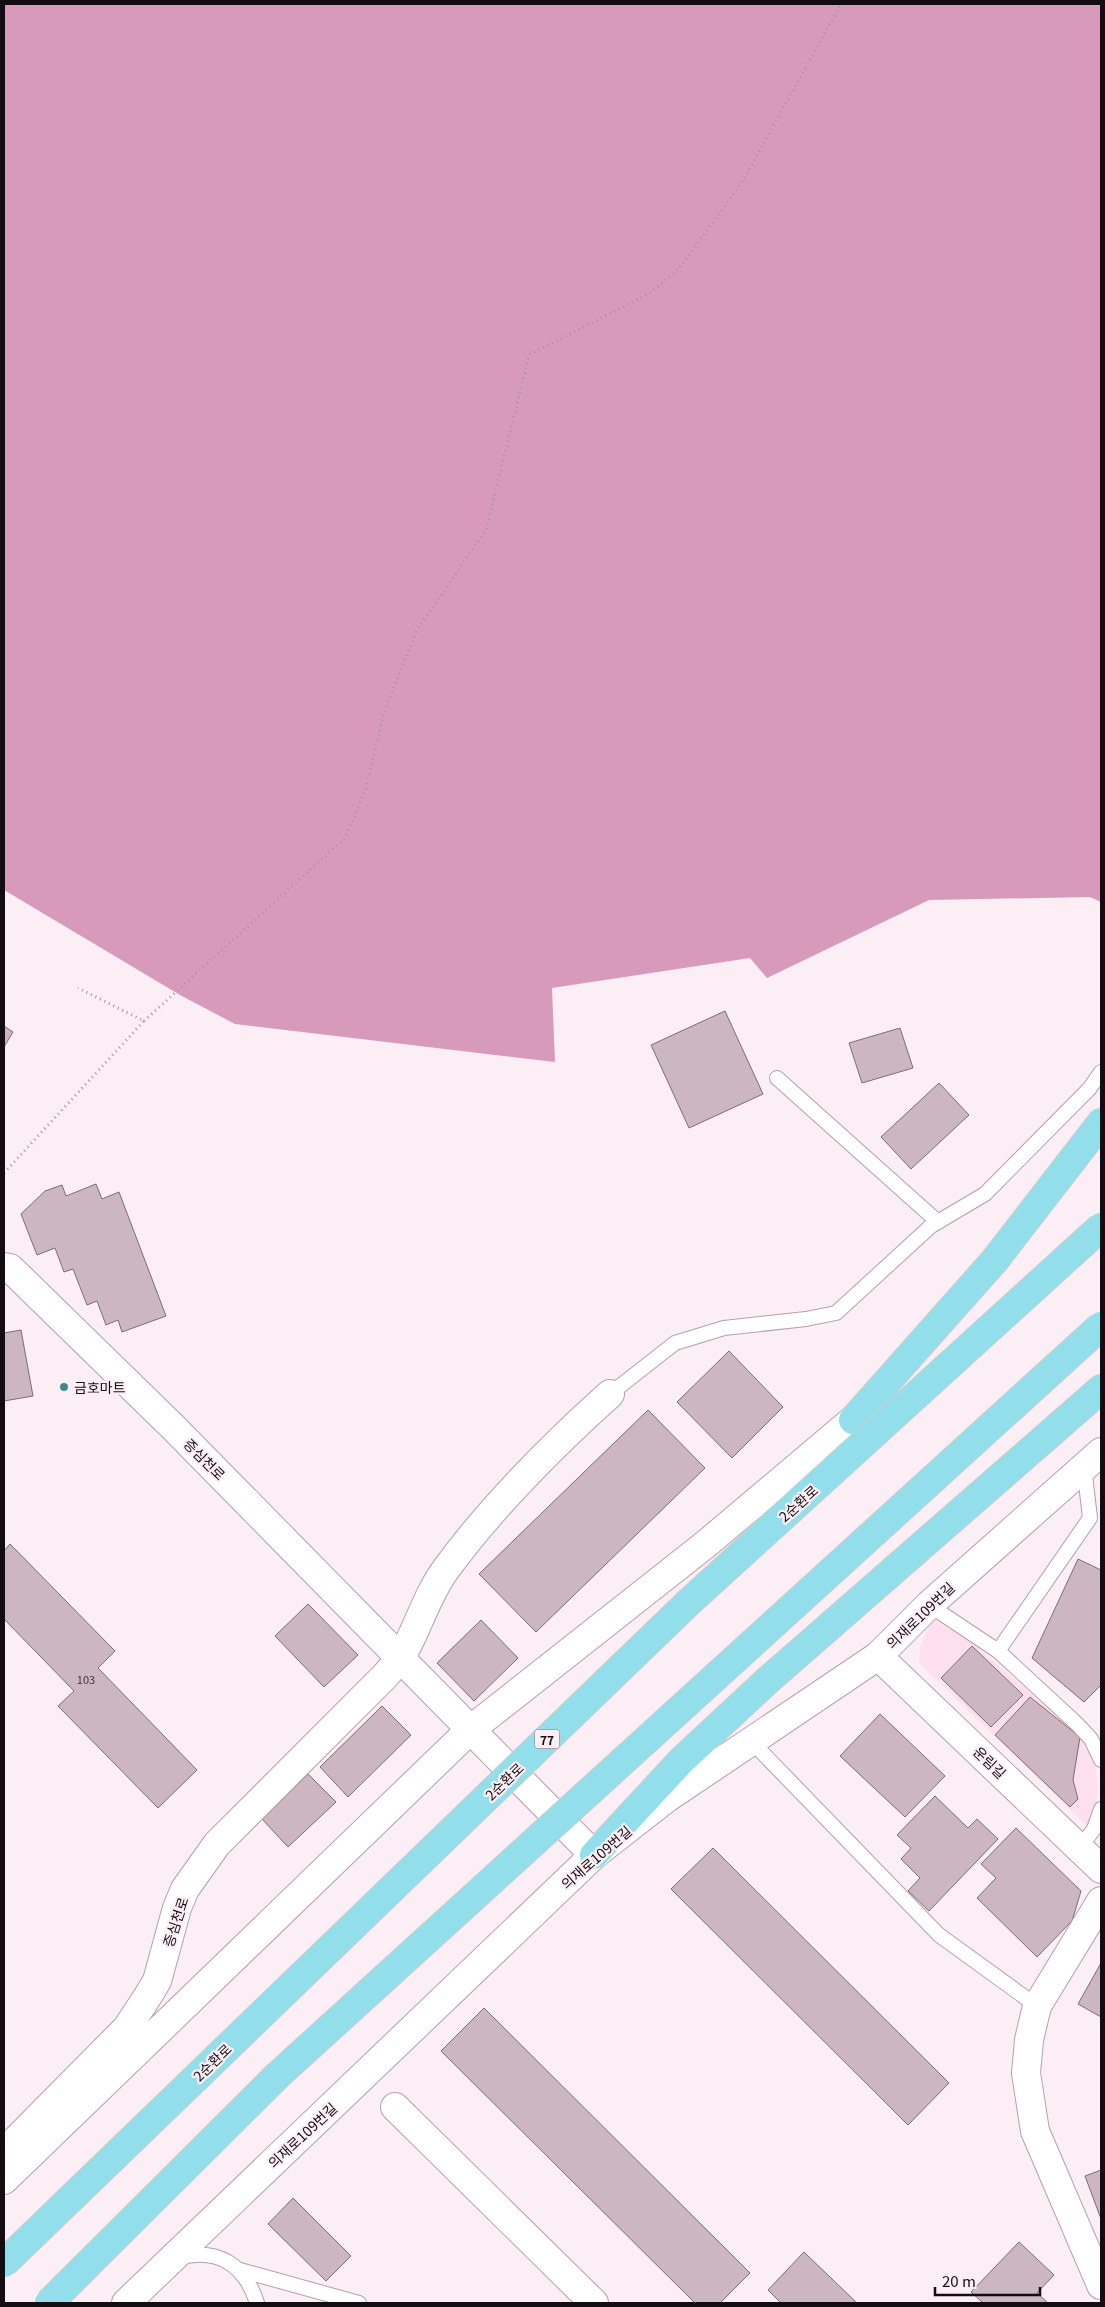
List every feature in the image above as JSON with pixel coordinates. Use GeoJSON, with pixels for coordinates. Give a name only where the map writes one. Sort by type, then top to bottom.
{"type":"FeatureCollection","features":[{"type":"Feature","properties":{"kind":"highway"},"geometry":{"type":"LineString","coordinates":[[853,1420],[996,1260],[1101,1122]]}},
{"type":"Feature","properties":{"kind":"highway","name":"2순환로"},"geometry":{"type":"LineString","coordinates":[[4,2263],[690,1602],[1101,1227]]}},
{"type":"Feature","properties":{"kind":"highway"},"geometry":{"type":"LineString","coordinates":[[48,2303],[277,2076],[1101,1326]]}},
{"type":"Feature","properties":{"kind":"highway"},"geometry":{"type":"LineString","coordinates":[[594,1855],[681,1761],[767,1681],[1101,1389]]}},
{"type":"Feature","properties":{"kind":"street","name":"증심천로"},"geometry":{"type":"LineString","coordinates":[[4,1267],[10,1268],[168,1422],[594,1855]]}},
{"type":"Feature","properties":{"kind":"street","name":"증심천로"},"geometry":{"type":"LineString","coordinates":[[4,2152],[127,2028],[137,2014],[157,1981],[177,1908],[185,1889],[218,1844],[384,1678],[401,1657],[429,1598],[446,1569],[477,1528],[569,1431],[610,1394]]}},
{"type":"Feature","properties":{"kind":"street"},"geometry":{"type":"LineString","coordinates":[[4,2180],[470,1730],[706,1544],[853,1420]]}},
{"type":"Feature","properties":{"kind":"street","name":"의재로109번길"},"geometry":{"type":"LineString","coordinates":[[126,2303],[594,1855],[667,1798],[750,1740],[847,1679],[878,1656],[929,1605],[1093,1459]]}},
{"type":"Feature","properties":{"kind":"street","name":"운림길"},"geometry":{"type":"LineString","coordinates":[[878,1656],[1101,1869]]}},
{"type":"Feature","properties":{"kind":"street"},"geometry":{"type":"LineString","coordinates":[[1101,1902],[1045,1989],[1037,2006],[1029,2040],[1026,2073],[1035,2131],[1101,2285]]}},
{"type":"Feature","properties":{"kind":"street"},"geometry":{"type":"LineString","coordinates":[[395,2107],[594,2303]]}},
{"type":"Feature","properties":{"kind":"lane"},"geometry":{"type":"LineString","coordinates":[[610,1394],[675,1343],[724,1328],[806,1319],[836,1313],[930,1226],[985,1194],[1090,1088],[1101,1072]]}},
{"type":"Feature","properties":{"kind":"lane"},"geometry":{"type":"LineString","coordinates":[[778,1078],[938,1222]]}},
{"type":"Feature","properties":{"kind":"lane"},"geometry":{"type":"LineString","coordinates":[[998,1651],[1090,1518],[1093,1459]]}},
{"type":"Feature","properties":{"kind":"lane"},"geometry":{"type":"LineString","coordinates":[[929,1605],[998,1651],[1077,1724],[1091,1739],[1101,1760]]}},
{"type":"Feature","properties":{"kind":"lane"},"geometry":{"type":"LineString","coordinates":[[750,1740],[939,1935],[1037,2006]]}},
{"type":"Feature","properties":{"kind":"lane"},"geometry":{"type":"LineString","coordinates":[[1079,1849],[1094,1830],[1101,1809]]}},
{"type":"Feature","properties":{"kind":"lane"},"geometry":{"type":"LineString","coordinates":[[142,2303],[149,2284],[161,2268],[176,2259],[192,2254],[201,2254],[226,2260],[240,2270],[252,2286],[257,2303]]}},
{"type":"Feature","properties":{"kind":"lane"},"geometry":{"type":"LineString","coordinates":[[240,2270],[359,2303]]}},
{"type":"Feature","properties":{"kind":"path"},"geometry":{"type":"LineString","coordinates":[[4,1173],[144,1021],[345,838],[365,791],[385,709],[417,630],[486,530],[529,355],[650,292],[678,270],[741,184],[841,4]]}},
{"type":"Feature","properties":{"kind":"path"},"geometry":{"type":"LineString","coordinates":[[78,988],[144,1021]]}},
{"type":"Feature","properties":{"kind":"shaded area"},"geometry":{"type":"Polygon","coordinates":[[[4,4],[1101,4],[1101,902],[1090,897],[929,900],[767,978],[750,958],[552,988],[555,1062],[235,1024],[180,995],[4,890],[4,4]]]}},
{"type":"Feature","properties":{"kind":"shaded area"},"geometry":{"type":"Polygon","coordinates":[[[932,1619],[969,1640],[1086,1740],[1095,1759],[1098,1787],[1095,1817],[1088,1827],[919,1663],[920,1647],[932,1619]]]}},
{"type":"Feature","properties":{"kind":"building"},"geometry":{"type":"Polygon","coordinates":[[[725,1011],[763,1094],[689,1128],[651,1045],[725,1011]]]}},
{"type":"Feature","properties":{"kind":"building"},"geometry":{"type":"Polygon","coordinates":[[[4,1026],[13,1032],[4,1047],[4,1026]]]}},
{"type":"Feature","properties":{"kind":"building"},"geometry":{"type":"Polygon","coordinates":[[[900,1028],[913,1068],[862,1083],[849,1043],[900,1028]]]}},
{"type":"Feature","properties":{"kind":"building"},"geometry":{"type":"Polygon","coordinates":[[[939,1083],[969,1115],[911,1169],[881,1137],[939,1083]]]}},
{"type":"Feature","properties":{"kind":"building"},"geometry":{"type":"Polygon","coordinates":[[[96,1184],[102,1199],[119,1192],[166,1316],[122,1332],[118,1320],[106,1325],[97,1301],[87,1305],[73,1269],[64,1272],[55,1248],[37,1255],[21,1214],[45,1191],[62,1185],[66,1196],[96,1184]]]}},
{"type":"Feature","properties":{"kind":"building"},"geometry":{"type":"Polygon","coordinates":[[[21,1330],[33,1396],[4,1401],[4,1333],[21,1330]]]}},
{"type":"Feature","properties":{"kind":"building"},"geometry":{"type":"Polygon","coordinates":[[[729,1351],[783,1407],[732,1458],[677,1402],[729,1351]]]}},
{"type":"Feature","properties":{"kind":"building"},"geometry":{"type":"Polygon","coordinates":[[[648,1410],[705,1468],[536,1632],[479,1574],[648,1410]]]}},
{"type":"Feature","properties":{"kind":"building"},"geometry":{"type":"Polygon","coordinates":[[[10,1544],[115,1651],[98,1668],[197,1770],[158,1808],[58,1706],[74,1691],[4,1619],[4,1551],[10,1544]]]}},
{"type":"Feature","properties":{"kind":"building"},"geometry":{"type":"Polygon","coordinates":[[[1078,1559],[1101,1570],[1101,1685],[1084,1702],[1032,1658],[1078,1559]]]}},
{"type":"Feature","properties":{"kind":"building"},"geometry":{"type":"Polygon","coordinates":[[[308,1604],[358,1655],[324,1687],[275,1636],[308,1604]]]}},
{"type":"Feature","properties":{"kind":"building"},"geometry":{"type":"Polygon","coordinates":[[[481,1620],[518,1658],[474,1701],[437,1663],[481,1620]]]}},
{"type":"Feature","properties":{"kind":"building"},"geometry":{"type":"Polygon","coordinates":[[[972,1646],[1023,1695],[991,1727],[941,1678],[972,1646]]]}},
{"type":"Feature","properties":{"kind":"building"},"geometry":{"type":"Polygon","coordinates":[[[1030,1697],[1080,1737],[1073,1780],[1078,1799],[1070,1807],[995,1735],[1030,1697]]]}},
{"type":"Feature","properties":{"kind":"building"},"geometry":{"type":"Polygon","coordinates":[[[382,1706],[411,1735],[348,1797],[320,1767],[382,1706]]]}},
{"type":"Feature","properties":{"kind":"building"},"geometry":{"type":"Polygon","coordinates":[[[880,1714],[945,1776],[905,1817],[840,1756],[880,1714]]]}},
{"type":"Feature","properties":{"kind":"building"},"geometry":{"type":"Polygon","coordinates":[[[308,1774],[336,1802],[288,1847],[262,1819],[308,1774]]]}},
{"type":"Feature","properties":{"kind":"building"},"geometry":{"type":"Polygon","coordinates":[[[935,1796],[968,1828],[977,1819],[998,1839],[929,1911],[908,1891],[920,1878],[901,1859],[911,1848],[897,1835],[935,1796]]]}},
{"type":"Feature","properties":{"kind":"building"},"geometry":{"type":"Polygon","coordinates":[[[1016,1828],[1081,1891],[1072,1921],[1037,1957],[977,1898],[996,1878],[981,1864],[1016,1828]]]}},
{"type":"Feature","properties":{"kind":"building"},"geometry":{"type":"Polygon","coordinates":[[[713,1848],[949,2083],[908,2125],[671,1889],[713,1848]]]}},
{"type":"Feature","properties":{"kind":"building"},"geometry":{"type":"Polygon","coordinates":[[[1101,1963],[1101,2017],[1078,2004],[1101,1963]]]}},
{"type":"Feature","properties":{"kind":"building"},"geometry":{"type":"Polygon","coordinates":[[[484,2008],[750,2273],[720,2303],[695,2303],[441,2051],[484,2008]]]}},
{"type":"Feature","properties":{"kind":"building"},"geometry":{"type":"Polygon","coordinates":[[[1101,2170],[1101,2219],[1085,2176],[1101,2170]]]}},
{"type":"Feature","properties":{"kind":"building"},"geometry":{"type":"Polygon","coordinates":[[[293,2198],[351,2256],[326,2281],[268,2224],[293,2198]]]}},
{"type":"Feature","properties":{"kind":"building"},"geometry":{"type":"Polygon","coordinates":[[[1019,2242],[1054,2275],[1037,2293],[1048,2303],[983,2303],[971,2292],[1019,2242]]]}},
{"type":"Feature","properties":{"kind":"building"},"geometry":{"type":"Polygon","coordinates":[[[804,2252],[857,2303],[781,2303],[768,2290],[804,2252]]]}},
{"type":"Feature","properties":{"kind":"place","name":"금호마트"},"geometry":{"type":"Point","coordinates":[64,1387]}}]}
